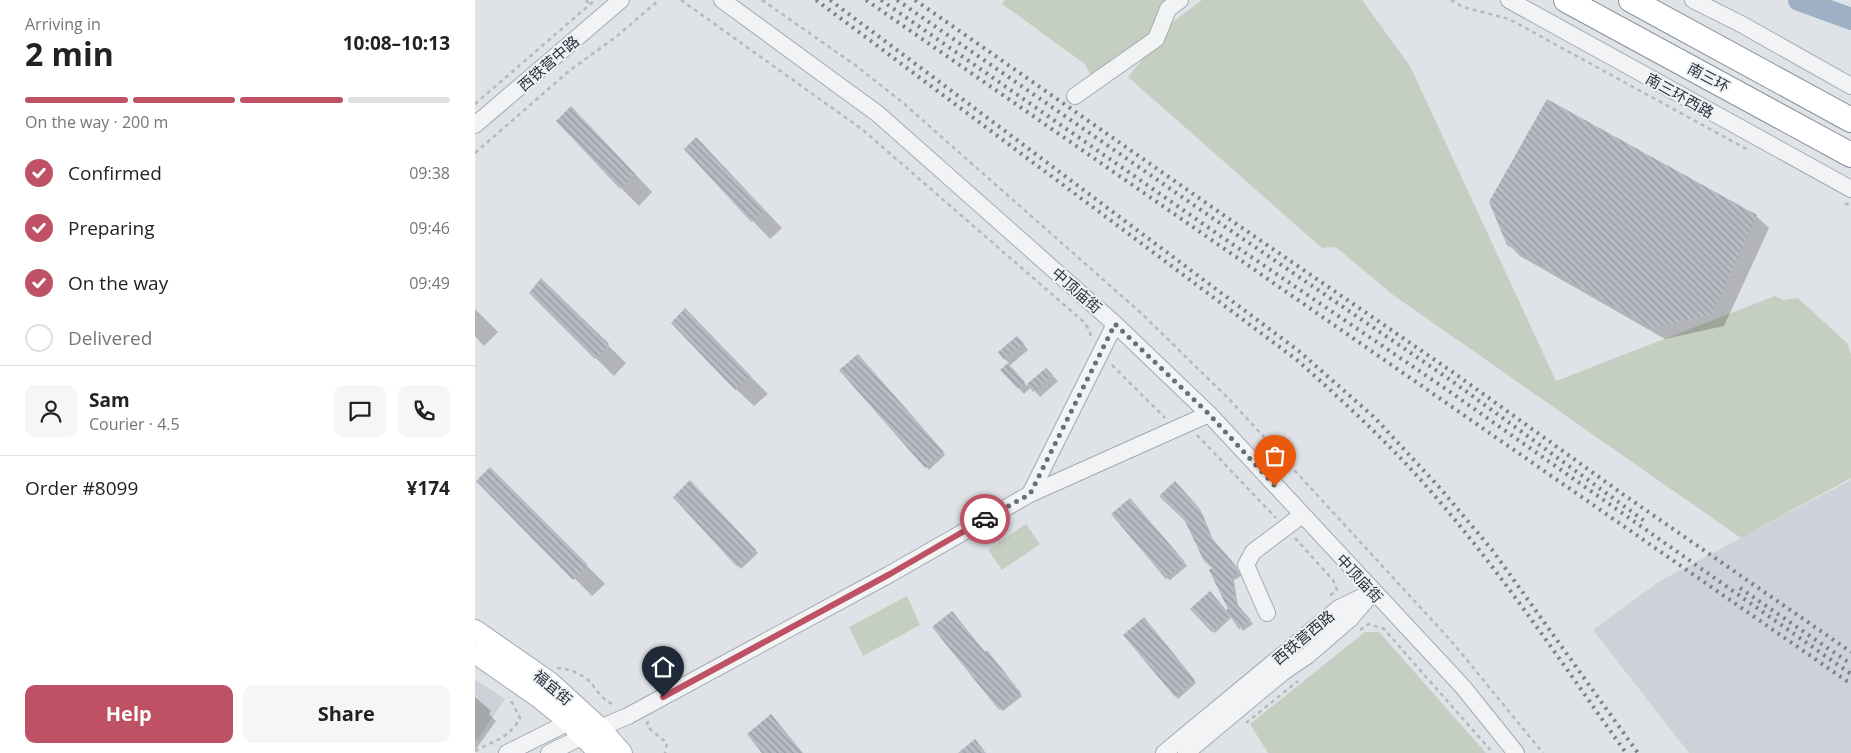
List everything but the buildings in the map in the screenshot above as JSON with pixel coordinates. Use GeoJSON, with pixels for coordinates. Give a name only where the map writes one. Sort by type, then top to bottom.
{"type":"FeatureCollection","features":[{"type":"Feature","properties":{"kind":"highway","name":"南三环"},"geometry":{"type":"LineString","coordinates":[[1566,0],[1851,155]]}},
{"type":"Feature","properties":{"kind":"highway","name":"南三环"},"geometry":{"type":"LineString","coordinates":[[1631,0],[1851,120]]}},
{"type":"Feature","properties":{"kind":"highway"},"geometry":{"type":"LineString","coordinates":[[1824,140],[1851,171]]}},
{"type":"Feature","properties":{"kind":"main road","name":"福宜街"},"geometry":{"type":"LineString","coordinates":[[475,630],[546,679],[591,732],[599,753]]}},
{"type":"Feature","properties":{"kind":"main road","name":"福宜街"},"geometry":{"type":"LineString","coordinates":[[475,653],[569,722],[591,732],[622,753]]}},
{"type":"Feature","properties":{"kind":"street","name":"西铁营中路"},"geometry":{"type":"LineString","coordinates":[[475,125],[621,0]]}},
{"type":"Feature","properties":{"kind":"street","name":"中顶庙街"},"geometry":{"type":"LineString","coordinates":[[722,0],[878,114],[1115,324],[1209,414],[1463,687],[1516,753]]}},
{"type":"Feature","properties":{"kind":"street"},"geometry":{"type":"LineString","coordinates":[[1075,96],[1156,39],[1168,9],[1180,0]]}},
{"type":"Feature","properties":{"kind":"street","name":"南三环西路"},"geometry":{"type":"LineString","coordinates":[[1509,0],[1847,195]]}},
{"type":"Feature","properties":{"kind":"street"},"geometry":{"type":"LineString","coordinates":[[1693,0],[1741,24],[1851,86]]}},
{"type":"Feature","properties":{"kind":"street"},"geometry":{"type":"LineString","coordinates":[[1030,494],[1115,324]]}},
{"type":"Feature","properties":{"kind":"street"},"geometry":{"type":"LineString","coordinates":[[549,753],[628,716],[846,598],[1030,494],[1209,414]]}},
{"type":"Feature","properties":{"kind":"street"},"geometry":{"type":"LineString","coordinates":[[1267,613],[1246,565],[1253,552],[1302,515]]}},
{"type":"Feature","properties":{"kind":"street","name":"西铁营西路"},"geometry":{"type":"LineString","coordinates":[[1164,753],[1339,608],[1373,592]]}},
{"type":"Feature","properties":{"kind":"street","name":"西铁营西路"},"geometry":{"type":"LineString","coordinates":[[1187,753],[1350,619],[1373,592]]}},
{"type":"Feature","properties":{"kind":"street"},"geometry":{"type":"LineString","coordinates":[[507,753],[569,722]]}},
{"type":"Feature","properties":{"kind":"path"},"geometry":{"type":"LineString","coordinates":[[586,0],[590,5]]}},
{"type":"Feature","properties":{"kind":"path"},"geometry":{"type":"LineString","coordinates":[[475,104],[595,0]]}},
{"type":"Feature","properties":{"kind":"path"},"geometry":{"type":"LineString","coordinates":[[475,153],[569,71],[617,36],[659,0]]}},
{"type":"Feature","properties":{"kind":"path"},"geometry":{"type":"LineString","coordinates":[[681,0],[863,130],[1085,323],[1090,332],[1092,347]]}},
{"type":"Feature","properties":{"kind":"path"},"geometry":{"type":"LineString","coordinates":[[1451,0],[1463,7],[1509,19],[1755,154]]}},
{"type":"Feature","properties":{"kind":"path"},"geometry":{"type":"LineString","coordinates":[[1847,195],[1851,206]]}},
{"type":"Feature","properties":{"kind":"path"},"geometry":{"type":"LineString","coordinates":[[1112,365],[1167,419]]}},
{"type":"Feature","properties":{"kind":"path"},"geometry":{"type":"LineString","coordinates":[[1193,433],[1200,437],[1333,580],[1337,590],[1329,597]]}},
{"type":"Feature","properties":{"kind":"path"},"geometry":{"type":"LineString","coordinates":[[1355,634],[1369,624],[1383,629],[1493,753]]}},
{"type":"Feature","properties":{"kind":"path"},"geometry":{"type":"LineString","coordinates":[[555,668],[565,668],[586,678],[610,704],[619,706]]}},
{"type":"Feature","properties":{"kind":"path"},"geometry":{"type":"LineString","coordinates":[[1240,728],[1301,678]]}},
{"type":"Feature","properties":{"kind":"path"},"geometry":{"type":"LineString","coordinates":[[475,751],[509,734],[516,726],[519,718],[507,695]]}},
{"type":"Feature","properties":{"kind":"path"},"geometry":{"type":"LineString","coordinates":[[649,717],[647,725],[667,743],[665,753]]}},
{"type":"Feature","properties":{"kind":"shaded area"},"geometry":{"type":"Polygon","coordinates":[[[1851,480],[1851,753],[1689,753],[1593,630],[1660,581],[1851,480]]]}},
{"type":"Feature","properties":{"kind":"shaded area"},"geometry":{"type":"Polygon","coordinates":[[[475,679],[505,699],[478,739],[475,740],[475,679]]]}},
{"type":"Feature","properties":{"kind":"green space"},"geometry":{"type":"Polygon","coordinates":[[[1005,0],[1171,0],[1151,37],[1092,79],[1085,64],[1002,4],[1005,0]]]}},
{"type":"Feature","properties":{"kind":"green space"},"geometry":{"type":"Polygon","coordinates":[[[1202,0],[1362,0],[1410,66],[1556,381],[1775,296],[1783,300],[1798,298],[1847,343],[1851,355],[1851,478],[1741,538],[1393,295],[1336,247],[1322,248],[1128,77],[1174,21],[1202,0]]]}},
{"type":"Feature","properties":{"kind":"green space"},"geometry":{"type":"Polygon","coordinates":[[[1026,524],[1040,544],[1002,570],[988,550],[1026,524]]]}},
{"type":"Feature","properties":{"kind":"green space"},"geometry":{"type":"Polygon","coordinates":[[[907,596],[920,625],[863,656],[849,627],[907,596]]]}},
{"type":"Feature","properties":{"kind":"green space"},"geometry":{"type":"Polygon","coordinates":[[[1365,632],[1379,632],[1486,753],[1268,753],[1250,724],[1365,632]]]}},
{"type":"Feature","properties":{"kind":"waterway"},"geometry":{"type":"LineString","coordinates":[[1799,0],[1851,19]]}},
{"type":"Feature","properties":{"kind":"railway"},"geometry":{"type":"LineString","coordinates":[[816,0],[1297,360],[1350,409],[1402,459],[1485,557],[1626,753]]}},
{"type":"Feature","properties":{"kind":"railway"},"geometry":{"type":"LineString","coordinates":[[830,0],[1300,352],[1374,417],[1440,488],[1493,551],[1638,753]]}},
{"type":"Feature","properties":{"kind":"railway"},"geometry":{"type":"LineString","coordinates":[[866,0],[1851,684]]}},
{"type":"Feature","properties":{"kind":"railway"},"geometry":{"type":"LineString","coordinates":[[881,0],[1222,237],[1443,387],[1851,674]]}},
{"type":"Feature","properties":{"kind":"railway"},"geometry":{"type":"LineString","coordinates":[[897,0],[1449,379],[1646,522]]}},
{"type":"Feature","properties":{"kind":"railway"},"geometry":{"type":"LineString","coordinates":[[915,0],[1454,373],[1624,495],[1851,652]]}},
{"type":"Feature","properties":{"kind":"railway"},"geometry":{"type":"LineString","coordinates":[[1740,588],[1851,664]]}},
{"type":"Feature","properties":{"kind":"way so far"},"geometry":{"type":"LineString","coordinates":[[985,519],[1030,494],[1115,324],[1209,414],[1275,486]]}},
{"type":"Feature","properties":{"kind":"route"},"geometry":{"type":"LineString","coordinates":[[663,697],[890,574],[985,519]]}}]}
